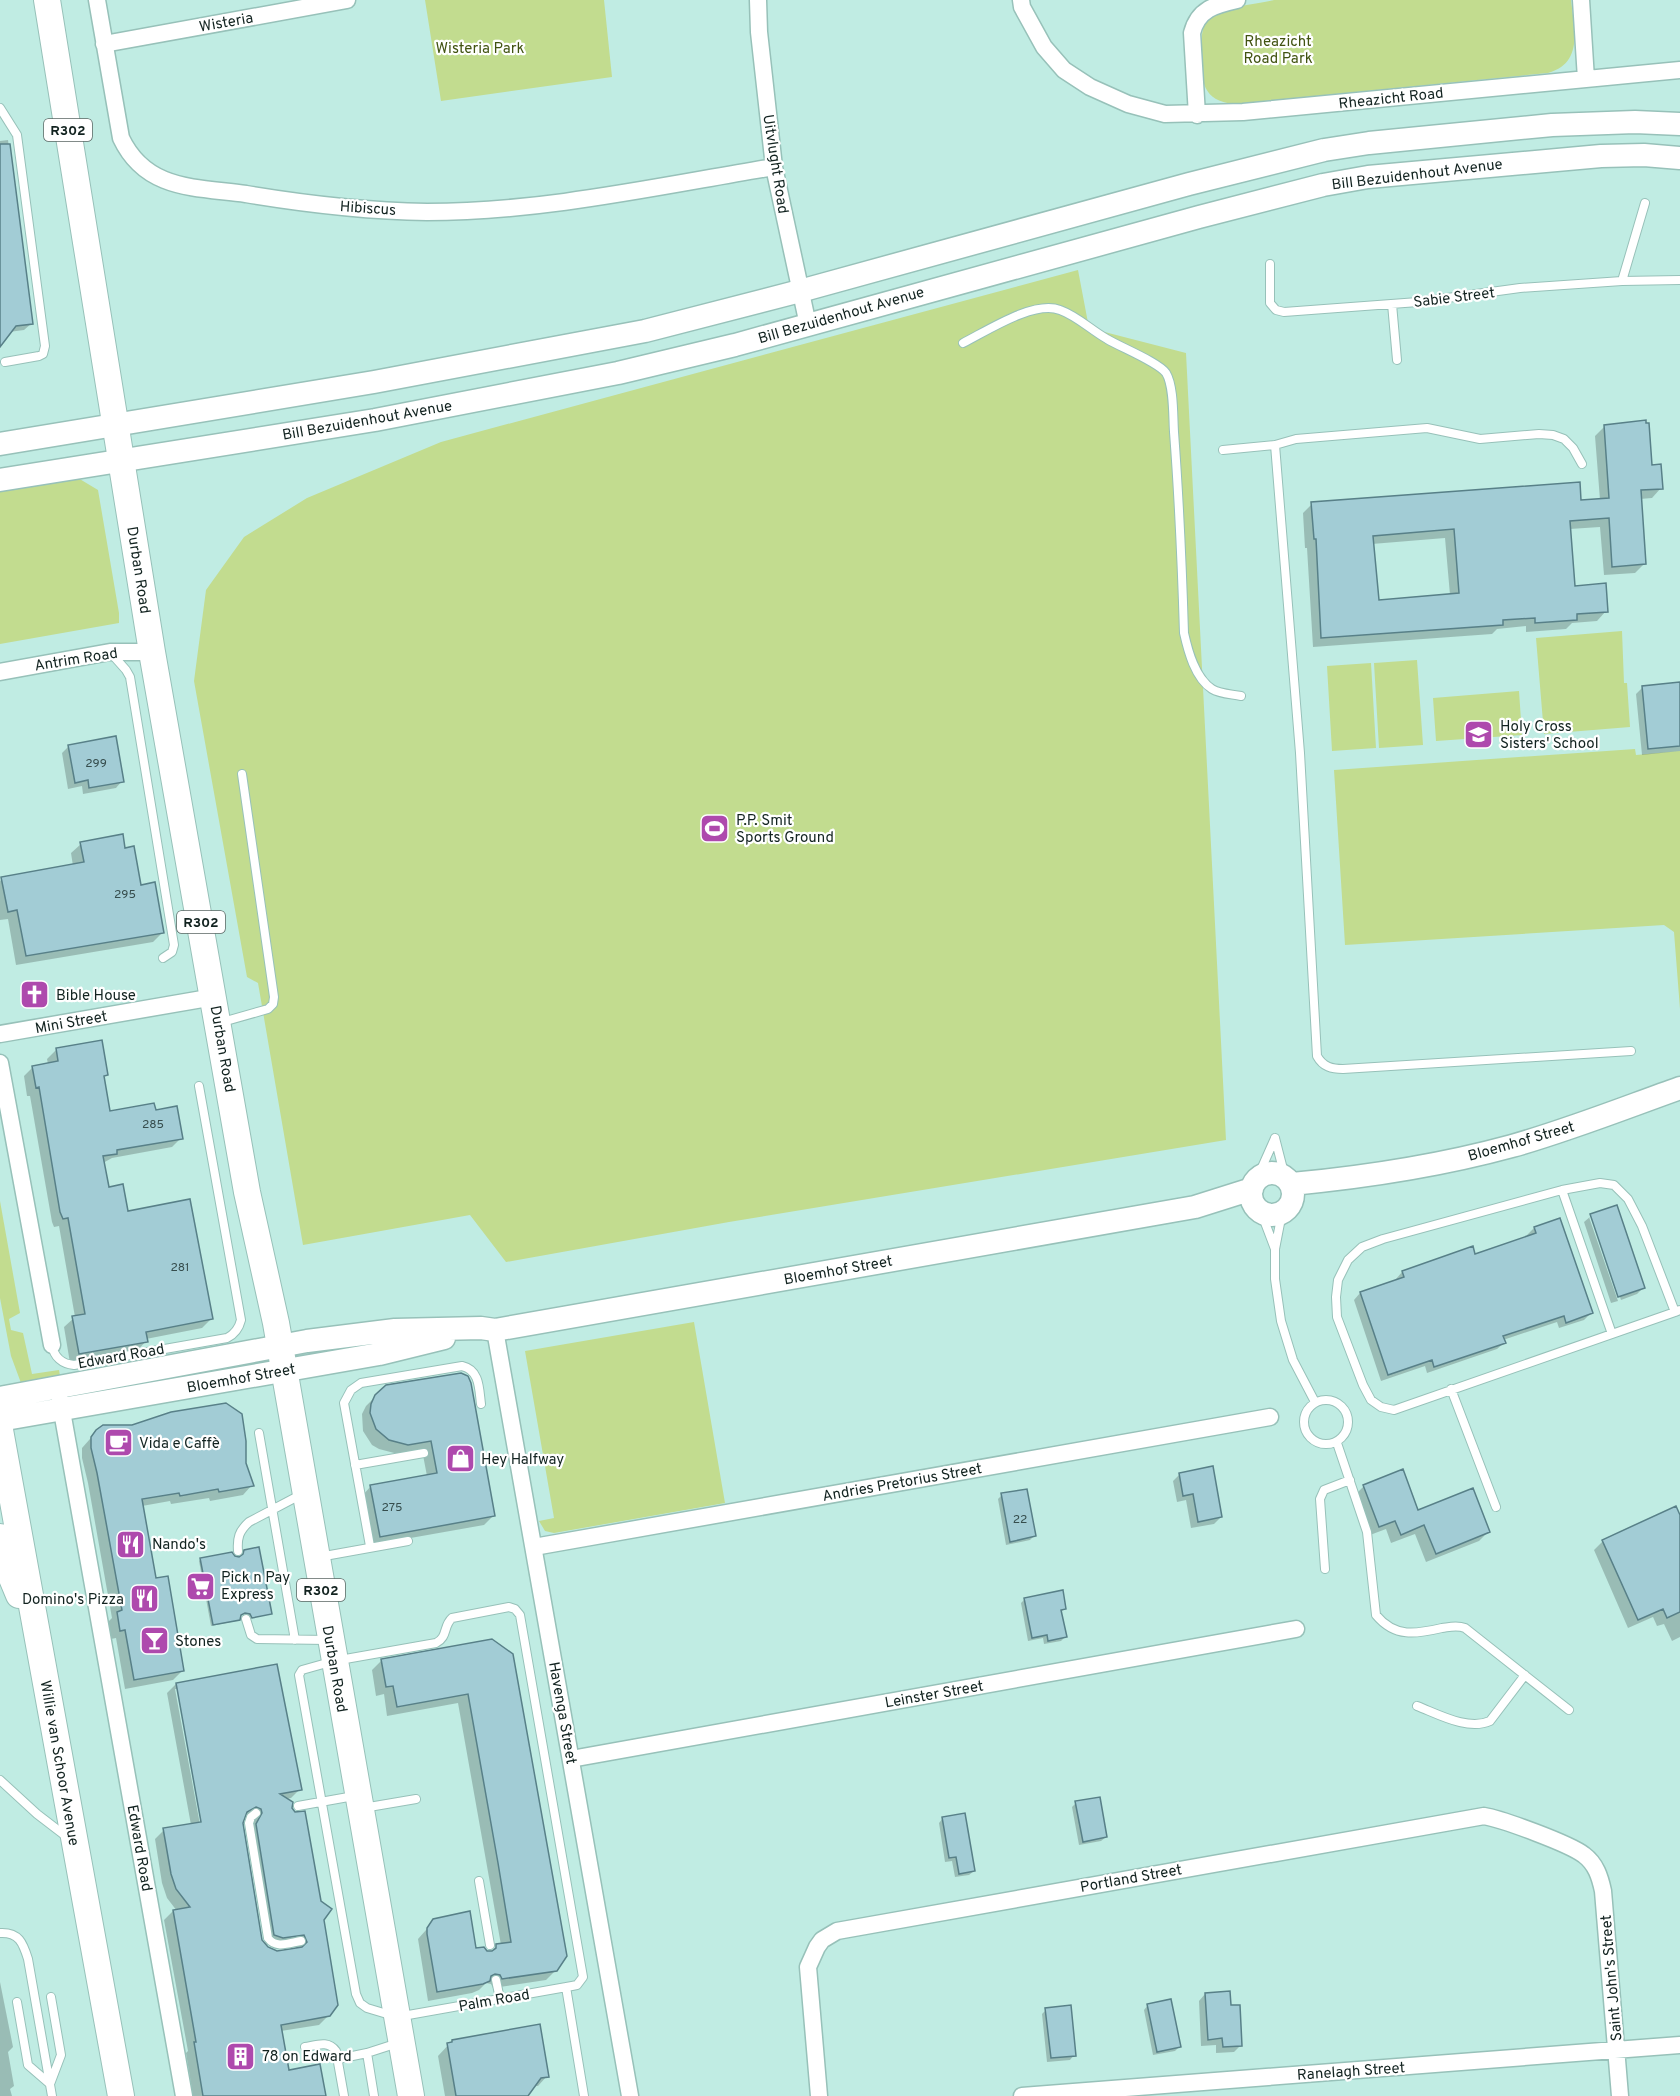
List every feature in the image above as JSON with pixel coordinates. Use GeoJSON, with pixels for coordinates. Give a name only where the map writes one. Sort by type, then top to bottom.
{"type":"FeatureCollection","features":[{"type":"Feature","properties":{"kind":"main road","name":"Durban Road"},"geometry":{"type":"LineString","coordinates":[[47,0],[153,652],[247,1192],[281,1359],[411,2096]]}},
{"type":"Feature","properties":{"kind":"main road"},"geometry":{"type":"LineString","coordinates":[[0,444],[374,382],[645,331],[800,291],[1189,184],[1324,150],[1369,143],[1552,125],[1635,122],[1680,124]]}},
{"type":"Feature","properties":{"kind":"main road","name":"Bill Bezuidenhout Avenue"},"geometry":{"type":"LineString","coordinates":[[0,480],[375,420],[687,358],[1279,195],[1346,181],[1601,156],[1644,155],[1680,158]]}},
{"type":"Feature","properties":{"kind":"main road","name":"Bloemhof Street"},"geometry":{"type":"LineString","coordinates":[[0,1398],[60,1398],[281,1359],[307,1341],[395,1330],[488,1329],[1272,1196],[1460,1159],[1513,1146],[1680,1088]]}},
{"type":"Feature","properties":{"kind":"main road","name":"Bloemhof Street"},"geometry":{"type":"LineString","coordinates":[[0,1420],[60,1398]]}},
{"type":"Feature","properties":{"kind":"main road","name":"Willie van Schoor Avenue"},"geometry":{"type":"LineString","coordinates":[[0,1430],[121,2096]]}},
{"type":"Feature","properties":{"kind":"main road"},"geometry":{"type":"LineString","coordinates":[[0,1537],[4,1559],[35,1627]]}},
{"type":"Feature","properties":{"kind":"street","name":"Hibiscus"},"geometry":{"type":"LineString","coordinates":[[97,0],[118,125],[127,150],[143,169],[162,180],[174,183],[346,207],[427,212],[545,205],[774,167]]}},
{"type":"Feature","properties":{"kind":"street","name":"Wisteria"},"geometry":{"type":"LineString","coordinates":[[104,44],[347,0]]}},
{"type":"Feature","properties":{"kind":"street","name":"Uitvlught Road"},"geometry":{"type":"LineString","coordinates":[[758,0],[759,32],[774,167],[808,325]]}},
{"type":"Feature","properties":{"kind":"street","name":"Rheazicht Road"},"geometry":{"type":"LineString","coordinates":[[1021,0],[1022,7],[1044,47],[1064,69],[1090,87],[1128,104],[1165,114],[1243,112],[1680,70]]}},
{"type":"Feature","properties":{"kind":"street"},"geometry":{"type":"LineString","coordinates":[[1197,114],[1192,33],[1194,25],[1203,12],[1210,7],[1237,0]]}},
{"type":"Feature","properties":{"kind":"street"},"geometry":{"type":"LineString","coordinates":[[1581,0],[1586,79]]}},
{"type":"Feature","properties":{"kind":"street","name":"Antrim Road"},"geometry":{"type":"LineString","coordinates":[[0,672],[110,652],[153,652]]}},
{"type":"Feature","properties":{"kind":"street","name":"Mini Street"},"geometry":{"type":"LineString","coordinates":[[0,1034],[214,997]]}},
{"type":"Feature","properties":{"kind":"street","name":"Edward Road"},"geometry":{"type":"LineString","coordinates":[[0,1063],[52,1345]]}},
{"type":"Feature","properties":{"kind":"street","name":"Havenga Street"},"geometry":{"type":"LineString","coordinates":[[488,1329],[534,1547],[630,2096]]}},
{"type":"Feature","properties":{"kind":"street","name":"Edward Road"},"geometry":{"type":"LineString","coordinates":[[60,1398],[184,2096]]}},
{"type":"Feature","properties":{"kind":"street","name":"Andries Pretorius Street"},"geometry":{"type":"LineString","coordinates":[[534,1547],[1270,1417]]}},
{"type":"Feature","properties":{"kind":"street","name":"Leinster Street"},"geometry":{"type":"LineString","coordinates":[[571,1759],[1296,1629]]}},
{"type":"Feature","properties":{"kind":"street","name":"Portland Street"},"geometry":{"type":"LineString","coordinates":[[819,2096],[808,1967],[822,1940],[837,1931],[1477,1816],[1490,1817],[1567,1846],[1585,1855],[1592,1863]]}},
{"type":"Feature","properties":{"kind":"street","name":"Saint John's Street"},"geometry":{"type":"LineString","coordinates":[[1592,1863],[1598,1871],[1603,1891],[1620,2096]]}},
{"type":"Feature","properties":{"kind":"street","name":"Ranelagh Street"},"geometry":{"type":"LineString","coordinates":[[1022,2096],[1680,2045]]}},
{"type":"Feature","properties":{"kind":"lane"},"geometry":{"type":"LineString","coordinates":[[0,108],[17,135],[45,346],[43,354],[39,357],[5,362]]}},
{"type":"Feature","properties":{"kind":"lane"},"geometry":{"type":"LineString","coordinates":[[1622,281],[1645,203]]}},
{"type":"Feature","properties":{"kind":"lane","name":"Sabie Street"},"geometry":{"type":"LineString","coordinates":[[1270,264],[1270,303],[1276,310],[1284,312],[1392,304],[1520,288],[1622,281],[1680,280]]}},
{"type":"Feature","properties":{"kind":"lane"},"geometry":{"type":"LineString","coordinates":[[1392,304],[1397,360]]}},
{"type":"Feature","properties":{"kind":"lane"},"geometry":{"type":"LineString","coordinates":[[963,343],[1031,310],[1057,308],[1117,345],[1157,365],[1166,373],[1171,397],[1185,640],[1194,665],[1205,683],[1220,693],[1241,696]]}},
{"type":"Feature","properties":{"kind":"lane"},"geometry":{"type":"LineString","coordinates":[[1223,450],[1275,445],[1296,439],[1427,429],[1480,439],[1539,434],[1554,435],[1564,439],[1573,448],[1582,464]]}},
{"type":"Feature","properties":{"kind":"lane"},"geometry":{"type":"LineString","coordinates":[[1275,445],[1300,753],[1317,1056],[1321,1062],[1335,1069],[1343,1069],[1631,1051]]}},
{"type":"Feature","properties":{"kind":"lane"},"geometry":{"type":"LineString","coordinates":[[110,652],[130,677],[174,945],[172,952],[163,958]]}},
{"type":"Feature","properties":{"kind":"lane"},"geometry":{"type":"LineString","coordinates":[[219,1023],[268,1008],[273,1004],[274,997],[242,774]]}},
{"type":"Feature","properties":{"kind":"lane","name":"Edward Road"},"geometry":{"type":"LineString","coordinates":[[52,1345],[55,1356],[59,1360],[74,1365],[227,1338],[239,1326],[241,1320],[199,1086]]}},
{"type":"Feature","properties":{"kind":"lane"},"geometry":{"type":"LineString","coordinates":[[1600,1183],[1614,1185],[1628,1198],[1677,1311],[1394,1410],[1381,1407],[1371,1400],[1363,1385],[1337,1317],[1336,1297],[1338,1280],[1348,1260],[1362,1247],[1383,1239],[1562,1190],[1600,1183]]}},
{"type":"Feature","properties":{"kind":"lane"},"geometry":{"type":"LineString","coordinates":[[1562,1190],[1612,1334]]}},
{"type":"Feature","properties":{"kind":"lane"},"geometry":{"type":"LineString","coordinates":[[1272,1196],[1275,1279],[1281,1321],[1293,1360],[1315,1402]]}},
{"type":"Feature","properties":{"kind":"lane"},"geometry":{"type":"LineString","coordinates":[[1272,1196],[1275,1249]]}},
{"type":"Feature","properties":{"kind":"lane"},"geometry":{"type":"LineString","coordinates":[[370,1546],[344,1403],[346,1396],[355,1386],[462,1366],[471,1369],[475,1374],[481,1404]]}},
{"type":"Feature","properties":{"kind":"lane"},"geometry":{"type":"LineString","coordinates":[[1451,1389],[1496,1507]]}},
{"type":"Feature","properties":{"kind":"lane"},"geometry":{"type":"LineString","coordinates":[[1322,1400],[1337,1403],[1347,1414],[1347,1428],[1337,1443],[1318,1443],[1307,1434],[1304,1420],[1306,1413],[1315,1402],[1322,1400]]}},
{"type":"Feature","properties":{"kind":"lane"},"geometry":{"type":"LineString","coordinates":[[259,1433],[295,1640]]}},
{"type":"Feature","properties":{"kind":"lane"},"geometry":{"type":"LineString","coordinates":[[1337,1443],[1367,1532],[1376,1615],[1383,1624],[1398,1632],[1461,1626],[1569,1710]]}},
{"type":"Feature","properties":{"kind":"lane"},"geometry":{"type":"LineString","coordinates":[[355,1465],[424,1453]]}},
{"type":"Feature","properties":{"kind":"lane"},"geometry":{"type":"LineString","coordinates":[[1326,1569],[1320,1499],[1324,1490],[1350,1480]]}},
{"type":"Feature","properties":{"kind":"lane"},"geometry":{"type":"LineString","coordinates":[[238,1551],[237,1538],[249,1522],[304,1493]]}},
{"type":"Feature","properties":{"kind":"lane"},"geometry":{"type":"LineString","coordinates":[[316,1557],[408,1540]]}},
{"type":"Feature","properties":{"kind":"lane"},"geometry":{"type":"LineString","coordinates":[[246,1619],[251,1635],[257,1639],[295,1640],[332,1651],[436,1643],[443,1638],[449,1621],[456,1616],[509,1607],[518,1611],[583,1972],[583,1977],[577,1985],[566,1987],[584,2096]]}},
{"type":"Feature","properties":{"kind":"lane"},"geometry":{"type":"LineString","coordinates":[[332,1651],[302,1670],[299,1676],[300,1687],[323,1801],[357,1998],[367,2008],[399,2030]]}},
{"type":"Feature","properties":{"kind":"lane"},"geometry":{"type":"LineString","coordinates":[[1417,1706],[1471,1725],[1482,1725],[1490,1721],[1525,1675]]}},
{"type":"Feature","properties":{"kind":"lane"},"geometry":{"type":"LineString","coordinates":[[0,1780],[37,1814],[75,1843]]}},
{"type":"Feature","properties":{"kind":"lane"},"geometry":{"type":"LineString","coordinates":[[298,1806],[323,1801],[416,1799]]}},
{"type":"Feature","properties":{"kind":"lane"},"geometry":{"type":"LineString","coordinates":[[256,1813],[251,1817],[249,1823],[268,1938],[272,1943],[279,1945],[301,1941]]}},
{"type":"Feature","properties":{"kind":"lane"},"geometry":{"type":"LineString","coordinates":[[479,1881],[490,1945]]}},
{"type":"Feature","properties":{"kind":"lane"},"geometry":{"type":"LineString","coordinates":[[0,1933],[14,1935],[22,1942],[28,1959],[52,2096]]}},
{"type":"Feature","properties":{"kind":"lane"},"geometry":{"type":"LineString","coordinates":[[496,1980],[500,1999]]}},
{"type":"Feature","properties":{"kind":"lane","name":"Palm Road"},"geometry":{"type":"LineString","coordinates":[[338,2059],[367,2054],[399,2030],[500,1999],[566,1987]]}},
{"type":"Feature","properties":{"kind":"lane"},"geometry":{"type":"LineString","coordinates":[[50,2084],[61,2055],[51,1997]]}},
{"type":"Feature","properties":{"kind":"lane"},"geometry":{"type":"LineString","coordinates":[[17,2002],[28,2065],[50,2084]]}},
{"type":"Feature","properties":{"kind":"lane"},"geometry":{"type":"LineString","coordinates":[[305,2047],[330,2045],[336,2051],[344,2096]]}},
{"type":"Feature","properties":{"kind":"lane"},"geometry":{"type":"LineString","coordinates":[[367,2054],[374,2096]]}},
{"type":"Feature","properties":{"kind":"green space","name":"Wisteria Park"},"geometry":{"type":"Polygon","coordinates":[[[425,0],[604,0],[612,77],[441,101],[425,0]]]}},
{"type":"Feature","properties":{"kind":"green space","name":"Rheazicht Road Park"},"geometry":{"type":"Polygon","coordinates":[[[1274,0],[1571,0],[1574,43],[1567,61],[1548,73],[1234,104],[1214,98],[1204,85],[1202,77],[1201,47],[1204,26],[1208,20],[1229,9],[1274,0]]]}},
{"type":"Feature","properties":{"kind":"green space","name":"P.P. Smit Sports Ground"},"geometry":{"type":"Polygon","coordinates":[[[1078,270],[1089,328],[1186,353],[1226,1140],[729,1222],[506,1262],[470,1215],[303,1245],[258,983],[247,977],[194,681],[206,590],[244,537],[307,498],[441,442],[1078,270]]]}},
{"type":"Feature","properties":{"kind":"green space"},"geometry":{"type":"Polygon","coordinates":[[[78,478],[98,490],[119,623],[0,644],[0,491],[78,478]]]}},
{"type":"Feature","properties":{"kind":"green space"},"geometry":{"type":"Polygon","coordinates":[[[1622,631],[1624,683],[1627,683],[1630,727],[1544,734],[1536,638],[1622,631]]]}},
{"type":"Feature","properties":{"kind":"green space"},"geometry":{"type":"Polygon","coordinates":[[[1417,660],[1423,745],[1379,748],[1374,663],[1417,660]]]}},
{"type":"Feature","properties":{"kind":"green space"},"geometry":{"type":"Polygon","coordinates":[[[1371,663],[1376,748],[1332,751],[1327,666],[1371,663]]]}},
{"type":"Feature","properties":{"kind":"green space"},"geometry":{"type":"Polygon","coordinates":[[[1519,691],[1522,735],[1436,741],[1433,698],[1519,691]]]}},
{"type":"Feature","properties":{"kind":"green space"},"geometry":{"type":"Polygon","coordinates":[[[1635,749],[1636,755],[1680,751],[1680,1009],[1674,932],[1664,925],[1345,945],[1334,770],[1635,749]]]}},
{"type":"Feature","properties":{"kind":"green space"},"geometry":{"type":"Polygon","coordinates":[[[0,1201],[20,1313],[9,1319],[11,1330],[23,1333],[32,1374],[59,1370],[60,1376],[21,1383],[11,1356],[0,1298],[0,1201]]]}},
{"type":"Feature","properties":{"kind":"green space"},"geometry":{"type":"Polygon","coordinates":[[[694,1322],[725,1503],[554,1533],[545,1531],[539,1521],[554,1518],[525,1351],[694,1322]]]}},
{"type":"Feature","properties":{"kind":"building"},"geometry":{"type":"Polygon","coordinates":[[[0,144],[10,144],[33,324],[16,326],[0,347],[0,144]]]}},
{"type":"Feature","properties":{"kind":"building"},"geometry":{"type":"Polygon","coordinates":[[[1646,420],[1646,423],[1649,423],[1652,465],[1661,464],[1663,489],[1641,490],[1646,564],[1612,567],[1609,518],[1570,521],[1575,586],[1606,583],[1608,612],[1577,614],[1577,620],[1535,623],[1535,618],[1503,620],[1503,625],[1321,638],[1316,539],[1314,539],[1311,502],[1580,482],[1581,500],[1609,498],[1604,425],[1646,420]],[[1454,529],[1373,536],[1379,600],[1459,593],[1454,529]]]}},
{"type":"Feature","properties":{"kind":"building"},"geometry":{"type":"Polygon","coordinates":[[[1680,682],[1680,746],[1648,749],[1642,686],[1680,682]]]}},
{"type":"Feature","properties":{"kind":"building"},"geometry":{"type":"Polygon","coordinates":[[[116,736],[124,782],[89,788],[88,780],[75,783],[68,745],[116,736]]]}},
{"type":"Feature","properties":{"kind":"building"},"geometry":{"type":"Polygon","coordinates":[[[123,834],[125,848],[134,846],[141,885],[155,882],[164,933],[26,956],[17,910],[8,912],[1,877],[84,862],[80,842],[123,834]]]}},
{"type":"Feature","properties":{"kind":"building"},"geometry":{"type":"Polygon","coordinates":[[[102,1040],[108,1075],[104,1076],[110,1111],[154,1103],[156,1110],[177,1106],[183,1139],[117,1150],[117,1154],[103,1156],[109,1187],[123,1184],[128,1211],[190,1199],[213,1319],[146,1332],[148,1342],[79,1354],[72,1316],[85,1314],[68,1218],[63,1219],[60,1212],[39,1087],[36,1088],[32,1066],[58,1061],[56,1048],[102,1040]]]}},
{"type":"Feature","properties":{"kind":"building"},"geometry":{"type":"Polygon","coordinates":[[[1617,1205],[1645,1288],[1618,1297],[1590,1214],[1617,1205]]]}},
{"type":"Feature","properties":{"kind":"building"},"geometry":{"type":"Polygon","coordinates":[[[1560,1218],[1593,1313],[1566,1323],[1564,1316],[1503,1336],[1506,1343],[1434,1367],[1432,1360],[1388,1375],[1360,1292],[1404,1277],[1402,1271],[1473,1246],[1475,1254],[1536,1233],[1534,1227],[1560,1218]]]}},
{"type":"Feature","properties":{"kind":"building","name":"Hey Halfway"},"geometry":{"type":"Polygon","coordinates":[[[461,1373],[468,1376],[471,1383],[495,1516],[380,1537],[370,1485],[437,1473],[431,1441],[408,1445],[389,1440],[376,1429],[370,1413],[375,1395],[386,1385],[461,1373]]]}},
{"type":"Feature","properties":{"kind":"building"},"geometry":{"type":"Polygon","coordinates":[[[226,1403],[242,1414],[246,1463],[254,1486],[219,1492],[218,1489],[180,1496],[179,1493],[142,1499],[156,1578],[168,1576],[184,1671],[134,1680],[125,1630],[120,1631],[117,1612],[122,1610],[91,1448],[91,1437],[103,1425],[132,1425],[171,1412],[226,1403]]]}},
{"type":"Feature","properties":{"kind":"building"},"geometry":{"type":"Polygon","coordinates":[[[1213,1466],[1222,1517],[1198,1522],[1193,1494],[1183,1496],[1179,1473],[1213,1466]]]}},
{"type":"Feature","properties":{"kind":"building"},"geometry":{"type":"Polygon","coordinates":[[[1403,1469],[1418,1510],[1473,1488],[1490,1532],[1436,1554],[1424,1525],[1401,1535],[1395,1521],[1379,1527],[1363,1485],[1403,1469]]]}},
{"type":"Feature","properties":{"kind":"building"},"geometry":{"type":"Polygon","coordinates":[[[1027,1489],[1036,1536],[1010,1542],[1001,1493],[1027,1489]]]}},
{"type":"Feature","properties":{"kind":"building"},"geometry":{"type":"Polygon","coordinates":[[[1676,1506],[1680,1515],[1680,1612],[1667,1618],[1663,1609],[1638,1620],[1602,1540],[1676,1506]]]}},
{"type":"Feature","properties":{"kind":"building"},"geometry":{"type":"Polygon","coordinates":[[[259,1547],[272,1614],[252,1618],[250,1614],[245,1613],[241,1615],[240,1620],[213,1625],[200,1558],[232,1552],[239,1557],[244,1550],[259,1547]]]}},
{"type":"Feature","properties":{"kind":"building"},"geometry":{"type":"Polygon","coordinates":[[[1063,1590],[1066,1609],[1061,1610],[1067,1637],[1048,1641],[1047,1635],[1032,1638],[1024,1598],[1063,1590]]]}},
{"type":"Feature","properties":{"kind":"building"},"geometry":{"type":"Polygon","coordinates":[[[492,1639],[513,1654],[567,1956],[557,1971],[502,1979],[500,1975],[495,1974],[491,1976],[490,1981],[483,1984],[437,1992],[427,1934],[427,1928],[433,1919],[470,1911],[476,1948],[484,1947],[487,1951],[492,1951],[496,1948],[496,1944],[511,1942],[498,1863],[468,1694],[397,1707],[393,1686],[386,1687],[381,1659],[492,1639]]]}},
{"type":"Feature","properties":{"kind":"building"},"geometry":{"type":"Polygon","coordinates":[[[277,1664],[302,1790],[280,1794],[293,1802],[292,1808],[295,1812],[305,1811],[321,1901],[332,1909],[324,1920],[338,2005],[330,2016],[281,2025],[289,2070],[320,2064],[326,2096],[203,2096],[173,1910],[190,1907],[176,1889],[163,1828],[201,1822],[176,1683],[277,1664]],[[256,1807],[247,1812],[243,1823],[262,1940],[268,1947],[277,1951],[302,1947],[307,1942],[304,1935],[283,1938],[274,1935],[256,1824],[262,1813],[261,1809],[256,1807]]]}},
{"type":"Feature","properties":{"kind":"building"},"geometry":{"type":"Polygon","coordinates":[[[1100,1797],[1107,1837],[1083,1842],[1075,1801],[1100,1797]]]}},
{"type":"Feature","properties":{"kind":"building"},"geometry":{"type":"Polygon","coordinates":[[[965,1813],[975,1871],[959,1874],[956,1857],[949,1858],[942,1817],[965,1813]]]}},
{"type":"Feature","properties":{"kind":"building"},"geometry":{"type":"Polygon","coordinates":[[[1230,1991],[1231,2005],[1240,2005],[1242,2046],[1223,2047],[1222,2038],[1208,2040],[1205,1993],[1230,1991]]]}},
{"type":"Feature","properties":{"kind":"building"},"geometry":{"type":"Polygon","coordinates":[[[1171,1999],[1181,2047],[1157,2052],[1147,2004],[1171,1999]]]}},
{"type":"Feature","properties":{"kind":"building"},"geometry":{"type":"Polygon","coordinates":[[[1071,2005],[1076,2056],[1051,2058],[1045,2008],[1071,2005]]]}},
{"type":"Feature","properties":{"kind":"building"},"geometry":{"type":"Polygon","coordinates":[[[540,2024],[549,2077],[541,2078],[528,2096],[456,2096],[447,2043],[452,2040],[540,2024]]]}},
{"type":"Feature","properties":{"kind":"place","name":"Holy Cross Sisters' School"},"geometry":{"type":"Point","coordinates":[1479,735]}},
{"type":"Feature","properties":{"kind":"place","name":"P.P. Smit Sports Ground"},"geometry":{"type":"Point","coordinates":[715,829]}},
{"type":"Feature","properties":{"kind":"place","name":"Bible House"},"geometry":{"type":"Point","coordinates":[35,995]}},
{"type":"Feature","properties":{"kind":"place","name":"Vida e Caffè"},"geometry":{"type":"Point","coordinates":[118,1443]}},
{"type":"Feature","properties":{"kind":"place","name":"Hey Halfway"},"geometry":{"type":"Point","coordinates":[460,1459]}},
{"type":"Feature","properties":{"kind":"place","name":"Nando's"},"geometry":{"type":"Point","coordinates":[131,1544]}},
{"type":"Feature","properties":{"kind":"place","name":"Pick n Pay Express"},"geometry":{"type":"Point","coordinates":[200,1586]}},
{"type":"Feature","properties":{"kind":"place","name":"Domino's Pizza"},"geometry":{"type":"Point","coordinates":[145,1599]}},
{"type":"Feature","properties":{"kind":"place","name":"Stones"},"geometry":{"type":"Point","coordinates":[154,1641]}},
{"type":"Feature","properties":{"kind":"place","name":"78 on Edward"},"geometry":{"type":"Point","coordinates":[241,2056]}}]}
